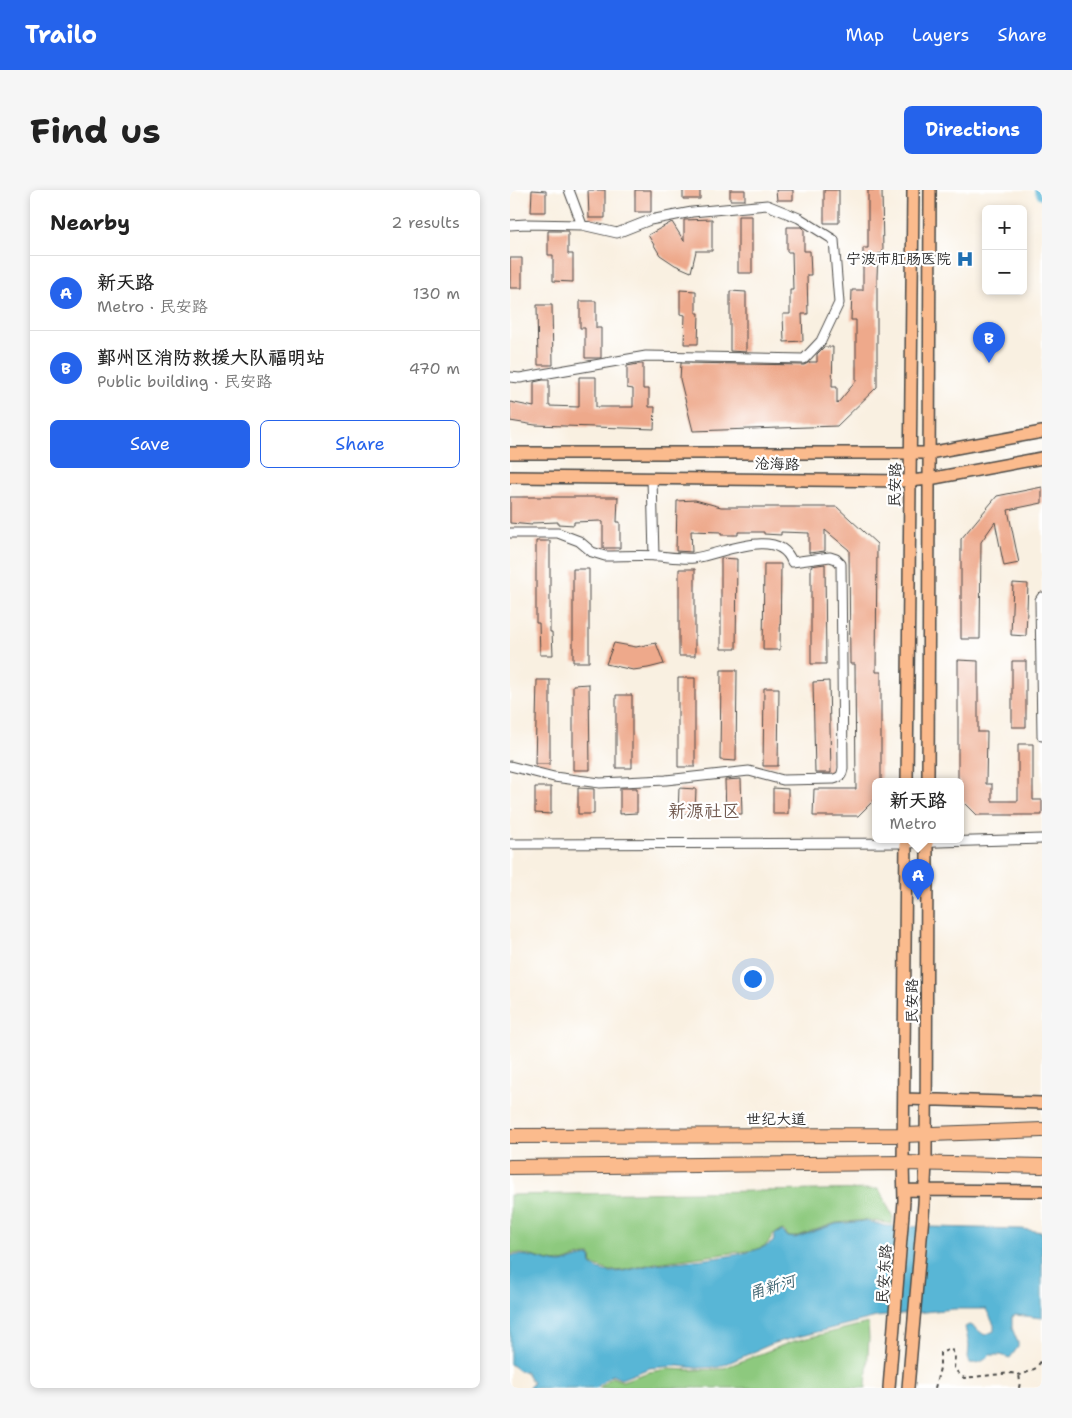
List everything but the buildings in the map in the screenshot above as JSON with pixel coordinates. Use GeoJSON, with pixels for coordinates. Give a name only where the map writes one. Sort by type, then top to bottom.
{"type":"FeatureCollection","features":[{"type":"Feature","properties":{"kind":"highway","name":"世纪大道"},"geometry":{"type":"LineString","coordinates":[[510,1136],[903,1136],[1042,1130]]}},
{"type":"Feature","properties":{"kind":"highway"},"geometry":{"type":"LineString","coordinates":[[510,1167],[903,1163],[1042,1166]]}},
{"type":"Feature","properties":{"kind":"main road","name":"民安路"},"geometry":{"type":"LineString","coordinates":[[907,778],[913,190]]}},
{"type":"Feature","properties":{"kind":"main road"},"geometry":{"type":"LineString","coordinates":[[928,778],[930,190]]}},
{"type":"Feature","properties":{"kind":"main road","name":"沧海路"},"geometry":{"type":"LineString","coordinates":[[510,453],[929,452],[1042,432]]}},
{"type":"Feature","properties":{"kind":"main road","name":"沧海路"},"geometry":{"type":"LineString","coordinates":[[510,477],[910,481],[1042,458]]}},
{"type":"Feature","properties":{"kind":"main road","name":"民安路"},"geometry":{"type":"LineString","coordinates":[[903,1163],[906,843]]}},
{"type":"Feature","properties":{"kind":"main road","name":"民安路"},"geometry":{"type":"LineString","coordinates":[[926,1163],[927,843]]}},
{"type":"Feature","properties":{"kind":"main road"},"geometry":{"type":"LineString","coordinates":[[904,1099],[1042,1103]]}},
{"type":"Feature","properties":{"kind":"main road","name":"民安东路"},"geometry":{"type":"LineString","coordinates":[[890,1388],[904,1196],[903,1163]]}},
{"type":"Feature","properties":{"kind":"main road"},"geometry":{"type":"LineString","coordinates":[[908,1388],[926,1163]]}},
{"type":"Feature","properties":{"kind":"main road"},"geometry":{"type":"LineString","coordinates":[[904,1196],[925,1190],[1042,1191]]}},
{"type":"Feature","properties":{"kind":"street"},"geometry":{"type":"LineString","coordinates":[[569,190],[582,225]]}},
{"type":"Feature","properties":{"kind":"street"},"geometry":{"type":"LineString","coordinates":[[510,226],[526,224],[582,225],[617,233],[650,220],[692,212],[767,205],[799,218],[834,240],[839,303],[822,341],[804,359],[646,356],[520,378],[510,377]]}},
{"type":"Feature","properties":{"kind":"street"},"geometry":{"type":"LineString","coordinates":[[652,478],[654,556]]}},
{"type":"Feature","properties":{"kind":"street"},"geometry":{"type":"LineString","coordinates":[[510,533],[558,533],[579,540],[592,552],[605,556],[694,558],[742,546],[767,544],[784,549],[792,562],[830,557],[836,559],[841,564],[842,774],[839,778],[834,779],[783,780],[749,771],[666,780],[600,784],[554,777],[510,766]]}},
{"type":"Feature","properties":{"kind":"street"},"geometry":{"type":"LineString","coordinates":[[1042,596],[1040,600],[1042,736]]}},
{"type":"Feature","properties":{"kind":"street"},"geometry":{"type":"LineString","coordinates":[[964,840],[1042,839]]}},
{"type":"Feature","properties":{"kind":"street"},"geometry":{"type":"LineString","coordinates":[[510,844],[872,841]]}},
{"type":"Feature","properties":{"kind":"path"},"geometry":{"type":"LineString","coordinates":[[935,1388],[940,1368],[940,1353],[951,1349],[955,1355],[954,1369],[964,1378],[1011,1373],[1022,1375],[1036,1368],[1042,1360]]}},
{"type":"Feature","properties":{"kind":"path"},"geometry":{"type":"LineString","coordinates":[[1018,1388],[1020,1382],[1019,1374]]}},
{"type":"Feature","properties":{"kind":"green space"},"geometry":{"type":"Polygon","coordinates":[[[879,1189],[893,1217],[892,1224],[867,1220],[836,1223],[795,1237],[789,1237],[783,1230],[773,1234],[767,1244],[755,1250],[610,1271],[592,1265],[591,1255],[554,1262],[523,1254],[510,1254],[510,1195],[879,1189]]]}},
{"type":"Feature","properties":{"kind":"green space"},"geometry":{"type":"Polygon","coordinates":[[[868,1323],[866,1388],[599,1388],[612,1377],[622,1381],[649,1372],[668,1369],[721,1369],[791,1342],[868,1323]]]}},
{"type":"Feature","properties":{"kind":"water","name":"甬新河"},"geometry":{"type":"Polygon","coordinates":[[[866,1221],[886,1226],[1022,1229],[1042,1232],[1042,1318],[1016,1315],[1012,1317],[1012,1328],[1018,1347],[1010,1358],[990,1355],[976,1363],[970,1363],[968,1358],[969,1345],[965,1327],[969,1325],[985,1335],[994,1331],[994,1325],[986,1309],[954,1309],[876,1317],[774,1343],[719,1367],[697,1368],[678,1366],[650,1368],[621,1379],[612,1375],[596,1388],[528,1388],[533,1383],[526,1372],[519,1371],[510,1364],[510,1256],[523,1255],[560,1263],[590,1256],[591,1265],[598,1269],[618,1272],[657,1264],[718,1258],[750,1252],[773,1242],[775,1234],[782,1231],[788,1237],[795,1238],[836,1224],[866,1221]]]}},
{"type":"Feature","properties":{"kind":"waterway"},"geometry":{"type":"LineString","coordinates":[[1039,190],[1042,195]]}},
{"type":"Feature","properties":{"kind":"place","name":"宁波市肛肠医院"},"geometry":{"type":"Point","coordinates":[965,259]}},
{"type":"Feature","properties":{"kind":"place","name":"鄞州区消防救援大队福明站"},"geometry":{"type":"Point","coordinates":[989,363]}},
{"type":"Feature","properties":{"kind":"place","name":"新天路"},"geometry":{"type":"Point","coordinates":[918,900]}},
{"type":"Feature","properties":{"kind":"district","name":"新源社区"},"geometry":{"type":"Point","coordinates":[704,811]}}]}
